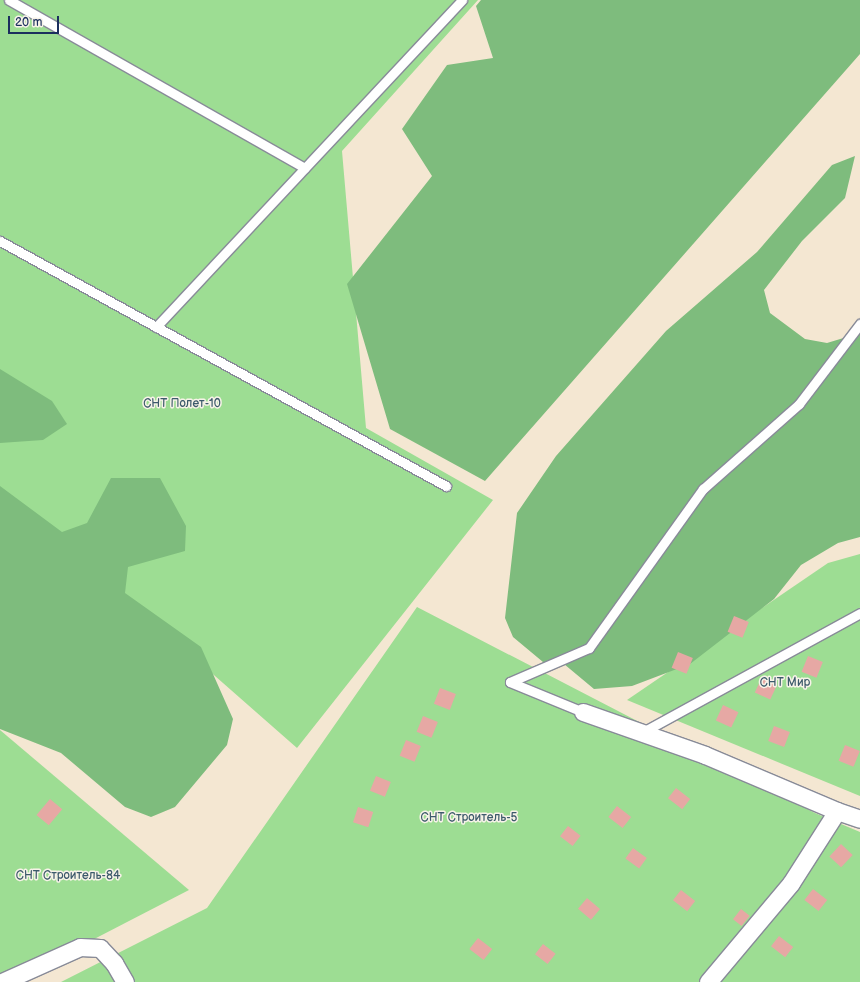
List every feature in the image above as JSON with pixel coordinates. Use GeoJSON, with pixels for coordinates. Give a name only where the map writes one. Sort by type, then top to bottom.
{"type":"FeatureCollection","features":[{"type":"Feature","properties":{"kind":"street"},"geometry":{"type":"LineString","coordinates":[[583,712],[705,755],[837,811],[860,819]]}},
{"type":"Feature","properties":{"kind":"street"},"geometry":{"type":"LineString","coordinates":[[708,982],[791,883],[837,811]]}},
{"type":"Feature","properties":{"kind":"street"},"geometry":{"type":"LineString","coordinates":[[2,982],[80,947],[100,948],[114,963],[124,982]]}},
{"type":"Feature","properties":{"kind":"lane"},"geometry":{"type":"LineString","coordinates":[[9,0],[305,168]]}},
{"type":"Feature","properties":{"kind":"lane"},"geometry":{"type":"LineString","coordinates":[[156,327],[462,0]]}},
{"type":"Feature","properties":{"kind":"lane"},"geometry":{"type":"LineString","coordinates":[[0,242],[446,486]]}},
{"type":"Feature","properties":{"kind":"lane"},"geometry":{"type":"LineString","coordinates":[[583,712],[510,682],[589,648],[703,489],[799,404],[860,324]]}},
{"type":"Feature","properties":{"kind":"lane"},"geometry":{"type":"LineString","coordinates":[[641,733],[860,613]]}},
{"type":"Feature","properties":{"kind":"green space","name":"СНТ Полет-10"},"geometry":{"type":"Polygon","coordinates":[[[0,0],[478,0],[342,151],[366,428],[493,500],[297,748],[0,487],[0,0]]]}},
{"type":"Feature","properties":{"kind":"green space"},"geometry":{"type":"Polygon","coordinates":[[[481,0],[860,0],[860,54],[485,481],[390,429],[347,284],[432,176],[402,129],[447,65],[493,58],[476,6],[481,0]]]}},
{"type":"Feature","properties":{"kind":"green space"},"geometry":{"type":"Polygon","coordinates":[[[855,156],[845,198],[802,241],[764,290],[770,313],[805,339],[827,343],[860,333],[860,537],[838,543],[801,565],[774,599],[690,664],[632,686],[594,689],[564,664],[543,662],[513,637],[505,618],[517,513],[556,456],[666,331],[757,252],[832,165],[855,156]]]}},
{"type":"Feature","properties":{"kind":"green space"},"geometry":{"type":"Polygon","coordinates":[[[0,369],[52,401],[67,424],[43,440],[0,443],[0,369]]]}},
{"type":"Feature","properties":{"kind":"green space"},"geometry":{"type":"Polygon","coordinates":[[[111,478],[160,478],[186,526],[185,551],[128,567],[125,593],[201,647],[233,719],[227,745],[175,807],[151,817],[125,807],[61,753],[0,729],[0,486],[62,532],[87,523],[111,478]]]}},
{"type":"Feature","properties":{"kind":"green space","name":"СНТ Мир"},"geometry":{"type":"Polygon","coordinates":[[[860,554],[860,796],[627,700],[828,563],[860,554]]]}},
{"type":"Feature","properties":{"kind":"green space","name":"СНТ Строитель-5"},"geometry":{"type":"Polygon","coordinates":[[[417,607],[815,813],[860,832],[860,982],[61,982],[207,908],[417,607]]]}},
{"type":"Feature","properties":{"kind":"green space","name":"СНТ Строитель-84"},"geometry":{"type":"Polygon","coordinates":[[[0,730],[189,890],[11,982],[0,982],[0,730]]]}},
{"type":"Feature","properties":{"kind":"building"},"geometry":{"type":"Polygon","coordinates":[[[734,616],[749,622],[742,638],[728,632],[734,616]]]}},
{"type":"Feature","properties":{"kind":"building"},"geometry":{"type":"Polygon","coordinates":[[[678,652],[693,658],[686,674],[672,668],[678,652]]]}},
{"type":"Feature","properties":{"kind":"building"},"geometry":{"type":"Polygon","coordinates":[[[808,656],[823,662],[816,678],[802,672],[808,656]]]}},
{"type":"Feature","properties":{"kind":"building"},"geometry":{"type":"Polygon","coordinates":[[[762,677],[777,684],[770,700],[755,692],[762,677]]]}},
{"type":"Feature","properties":{"kind":"building"},"geometry":{"type":"Polygon","coordinates":[[[440,688],[456,694],[450,710],[434,704],[440,688]]]}},
{"type":"Feature","properties":{"kind":"building"},"geometry":{"type":"Polygon","coordinates":[[[723,705],[738,712],[731,728],[716,720],[723,705]]]}},
{"type":"Feature","properties":{"kind":"building"},"geometry":{"type":"Polygon","coordinates":[[[423,716],[438,722],[431,738],[417,732],[423,716]]]}},
{"type":"Feature","properties":{"kind":"building"},"geometry":{"type":"Polygon","coordinates":[[[774,726],[790,732],[784,747],[768,741],[774,726]]]}},
{"type":"Feature","properties":{"kind":"building"},"geometry":{"type":"Polygon","coordinates":[[[406,740],[421,746],[414,762],[400,756],[406,740]]]}},
{"type":"Feature","properties":{"kind":"building"},"geometry":{"type":"Polygon","coordinates":[[[845,745],[860,751],[853,767],[839,761],[845,745]]]}},
{"type":"Feature","properties":{"kind":"building"},"geometry":{"type":"Polygon","coordinates":[[[376,776],[391,782],[385,797],[370,791],[376,776]]]}},
{"type":"Feature","properties":{"kind":"building"},"geometry":{"type":"Polygon","coordinates":[[[676,788],[690,799],[682,809],[668,798],[676,788]]]}},
{"type":"Feature","properties":{"kind":"building"},"geometry":{"type":"Polygon","coordinates":[[[50,799],[62,809],[49,825],[37,815],[50,799]]]}},
{"type":"Feature","properties":{"kind":"building"},"geometry":{"type":"Polygon","coordinates":[[[617,806],[631,817],[623,828],[608,817],[617,806]]]}},
{"type":"Feature","properties":{"kind":"building"},"geometry":{"type":"Polygon","coordinates":[[[358,807],[373,812],[368,827],[353,822],[358,807]]]}},
{"type":"Feature","properties":{"kind":"building"},"geometry":{"type":"Polygon","coordinates":[[[568,826],[581,836],[573,846],[560,836],[568,826]]]}},
{"type":"Feature","properties":{"kind":"building"},"geometry":{"type":"Polygon","coordinates":[[[841,844],[853,855],[841,867],[829,856],[841,844]]]}},
{"type":"Feature","properties":{"kind":"building"},"geometry":{"type":"Polygon","coordinates":[[[633,848],[647,858],[639,869],[625,859],[633,848]]]}},
{"type":"Feature","properties":{"kind":"building"},"geometry":{"type":"Polygon","coordinates":[[[813,889],[827,900],[819,911],[804,900],[813,889]]]}},
{"type":"Feature","properties":{"kind":"building"},"geometry":{"type":"Polygon","coordinates":[[[681,890],[695,901],[687,911],[673,900],[681,890]]]}},
{"type":"Feature","properties":{"kind":"building"},"geometry":{"type":"Polygon","coordinates":[[[587,898],[600,909],[591,920],[578,909],[587,898]]]}},
{"type":"Feature","properties":{"kind":"building"},"geometry":{"type":"Polygon","coordinates":[[[741,909],[750,916],[742,926],[733,919],[741,909]]]}},
{"type":"Feature","properties":{"kind":"building"},"geometry":{"type":"Polygon","coordinates":[[[779,936],[793,947],[785,957],[771,946],[779,936]]]}},
{"type":"Feature","properties":{"kind":"building"},"geometry":{"type":"Polygon","coordinates":[[[478,938],[492,949],[484,960],[469,949],[478,938]]]}},
{"type":"Feature","properties":{"kind":"building"},"geometry":{"type":"Polygon","coordinates":[[[543,944],[556,954],[548,964],[535,954],[543,944]]]}}]}
